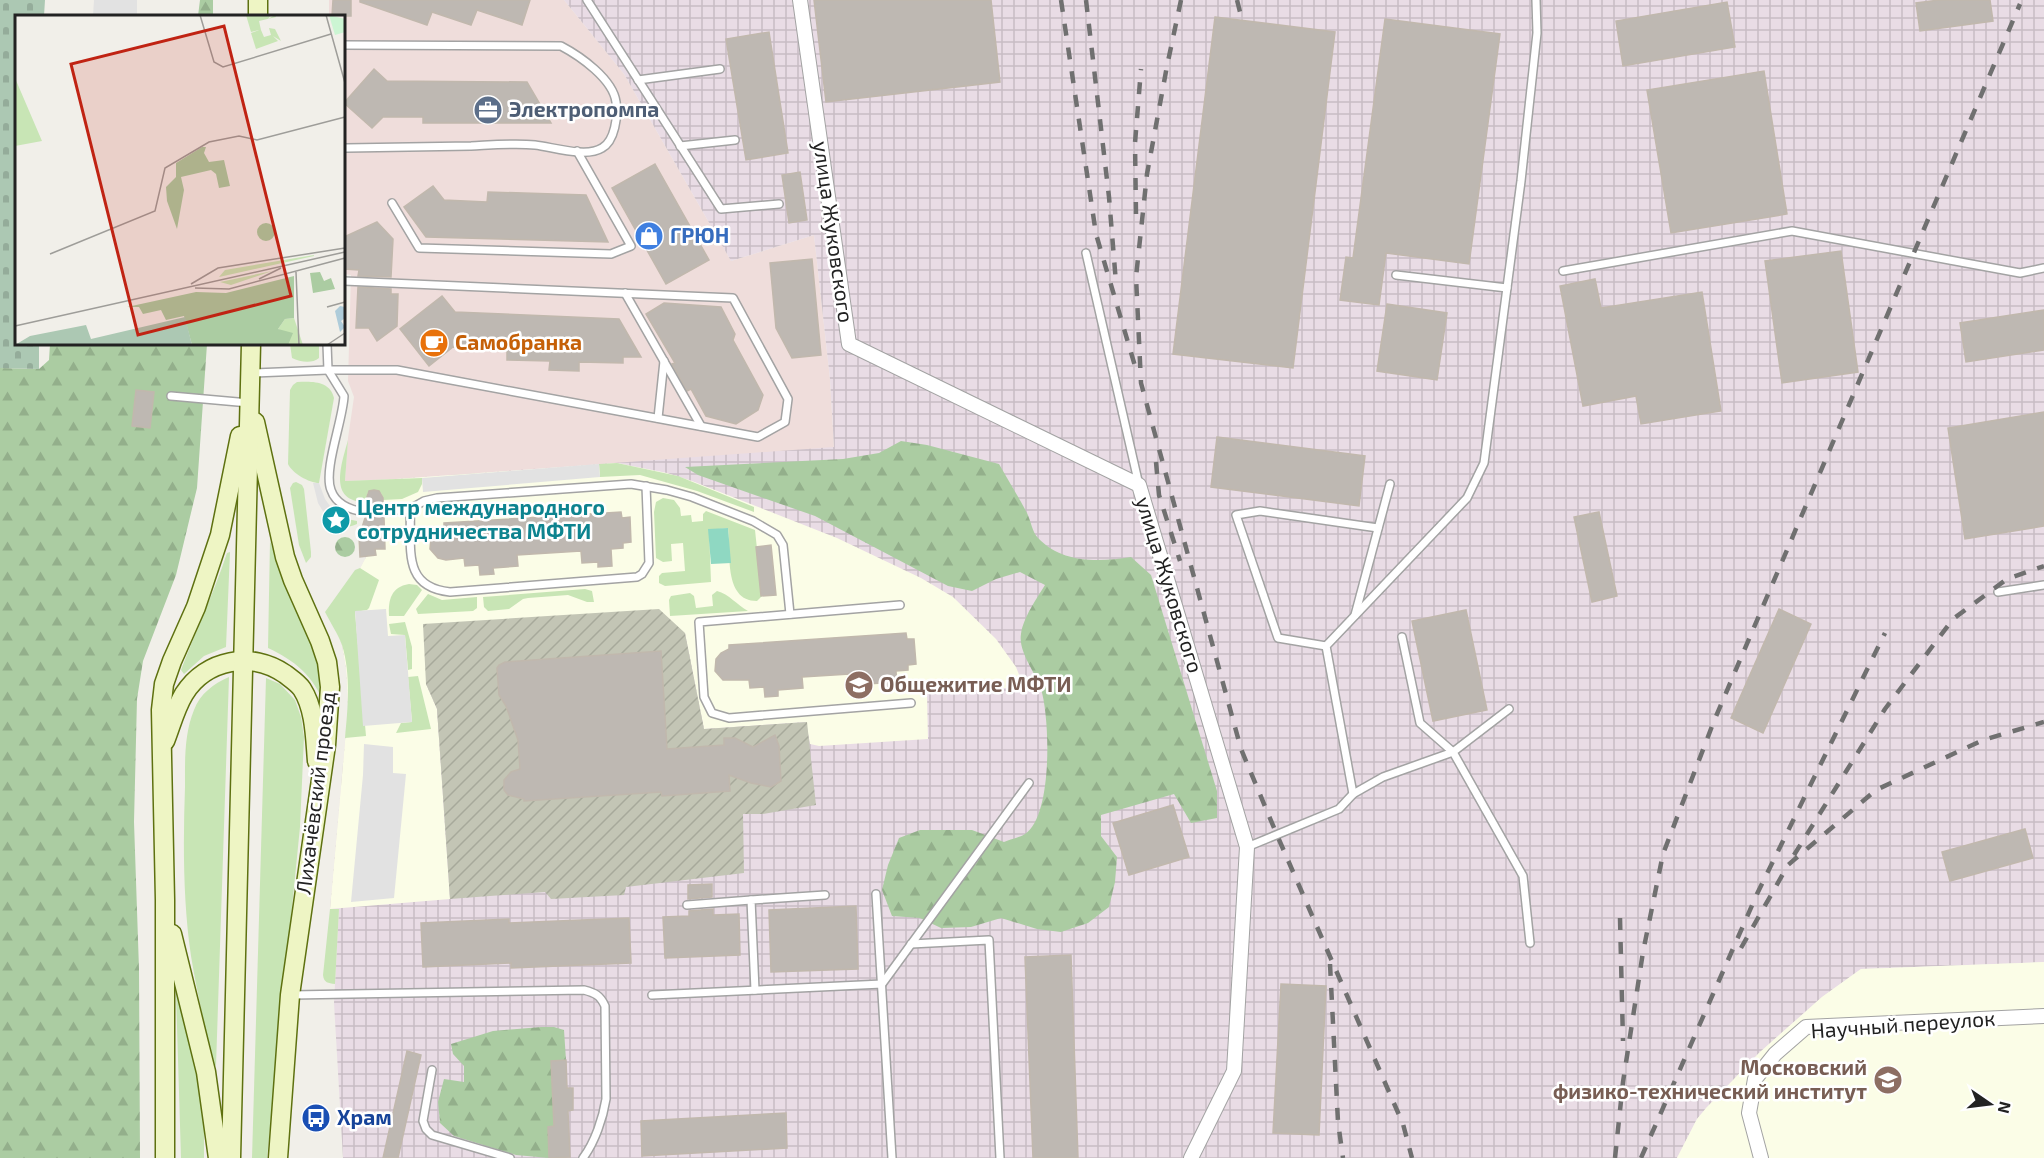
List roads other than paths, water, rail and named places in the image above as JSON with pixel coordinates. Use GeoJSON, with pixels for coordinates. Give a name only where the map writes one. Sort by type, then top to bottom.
{"type":"FeatureCollection","features":[{"type":"Feature","properties":{"kind":"main road","name":"Лихачёвский проезд"},"geometry":{"type":"LineString","coordinates":[[231,1158],[251,345]]}},
{"type":"Feature","properties":{"kind":"main road","name":"Лихачёвский проезд"},"geometry":{"type":"LineString","coordinates":[[165,900],[160,730],[164,684],[209,574],[250,403]]}},
{"type":"Feature","properties":{"kind":"main road","name":"Лихачёвский проезд"},"geometry":{"type":"LineString","coordinates":[[250,403],[261,443],[285,557],[327,662],[330,687],[329,716],[290,995],[278,1158]]}},
{"type":"Feature","properties":{"kind":"main road"},"geometry":{"type":"LineString","coordinates":[[161,755],[174,716],[185,693],[200,677],[216,666],[244,660],[260,661],[275,667],[302,689],[310,709],[315,735],[319,793]]}},
{"type":"Feature","properties":{"kind":"main road"},"geometry":{"type":"LineString","coordinates":[[165,900],[165,1158]]}},
{"type":"Feature","properties":{"kind":"main road"},"geometry":{"type":"LineString","coordinates":[[165,900],[206,1072],[218,1158]]}},
{"type":"Feature","properties":{"kind":"street","name":"улица Жуковского"},"geometry":{"type":"LineString","coordinates":[[800,0],[849,344],[1139,485],[1247,848],[1234,1071],[1191,1158]]}},
{"type":"Feature","properties":{"kind":"street","name":"Научный переулок"},"geometry":{"type":"LineString","coordinates":[[1761,1158],[1749,1113],[1755,1079],[1775,1054],[1806,1027],[2044,1016]]}},
{"type":"Feature","properties":{"kind":"lane"},"geometry":{"type":"LineString","coordinates":[[587,0],[721,209],[779,204]]}},
{"type":"Feature","properties":{"kind":"lane"},"geometry":{"type":"LineString","coordinates":[[1326,646],[1467,498],[1484,463],[1537,33],[1536,0]]}},
{"type":"Feature","properties":{"kind":"lane"},"geometry":{"type":"LineString","coordinates":[[345,45],[561,46],[576,54],[610,85],[617,109],[615,123],[606,146],[600,150],[577,151],[533,145],[345,148]]}},
{"type":"Feature","properties":{"kind":"lane"},"geometry":{"type":"LineString","coordinates":[[638,80],[720,69]]}},
{"type":"Feature","properties":{"kind":"lane"},"geometry":{"type":"LineString","coordinates":[[680,146],[735,140]]}},
{"type":"Feature","properties":{"kind":"lane"},"geometry":{"type":"LineString","coordinates":[[392,203],[419,248],[611,254],[631,246],[577,151]]}},
{"type":"Feature","properties":{"kind":"lane"},"geometry":{"type":"LineString","coordinates":[[1563,271],[1792,231],[2020,273],[2044,268]]}},
{"type":"Feature","properties":{"kind":"lane"},"geometry":{"type":"LineString","coordinates":[[1086,253],[1139,485]]}},
{"type":"Feature","properties":{"kind":"lane"},"geometry":{"type":"LineString","coordinates":[[1396,275],[1507,288]]}},
{"type":"Feature","properties":{"kind":"lane"},"geometry":{"type":"LineString","coordinates":[[250,374],[328,370],[397,370],[758,436],[785,422],[788,399],[733,298],[345,281]]}},
{"type":"Feature","properties":{"kind":"lane"},"geometry":{"type":"LineString","coordinates":[[625,293],[701,426]]}},
{"type":"Feature","properties":{"kind":"lane"},"geometry":{"type":"LineString","coordinates":[[327,345],[328,370],[344,396],[330,473],[331,491],[338,502],[345,507],[365,512]]}},
{"type":"Feature","properties":{"kind":"lane"},"geometry":{"type":"LineString","coordinates":[[658,418],[664,361]]}},
{"type":"Feature","properties":{"kind":"lane"},"geometry":{"type":"LineString","coordinates":[[171,396],[250,403]]}},
{"type":"Feature","properties":{"kind":"lane"},"geometry":{"type":"LineString","coordinates":[[384,511],[410,509],[424,501],[437,498],[631,484],[692,497],[753,521],[777,535],[783,545],[790,614]]}},
{"type":"Feature","properties":{"kind":"lane"},"geometry":{"type":"LineString","coordinates":[[1354,616],[1390,484]]}},
{"type":"Feature","properties":{"kind":"lane"},"geometry":{"type":"LineString","coordinates":[[410,509],[412,566],[422,582],[435,590],[450,592],[637,577],[642,574],[649,563],[646,486]]}},
{"type":"Feature","properties":{"kind":"lane"},"geometry":{"type":"LineString","coordinates":[[1326,646],[1278,638],[1236,515],[1260,511],[1378,528]]}},
{"type":"Feature","properties":{"kind":"lane"},"geometry":{"type":"LineString","coordinates":[[1998,592],[2044,585]]}},
{"type":"Feature","properties":{"kind":"lane"},"geometry":{"type":"LineString","coordinates":[[900,605],[699,622],[704,697],[712,713],[729,718],[911,703]]}},
{"type":"Feature","properties":{"kind":"lane"},"geometry":{"type":"LineString","coordinates":[[1402,637],[1420,723],[1454,752],[1524,876],[1530,943]]}},
{"type":"Feature","properties":{"kind":"lane"},"geometry":{"type":"LineString","coordinates":[[1326,646],[1353,794]]}},
{"type":"Feature","properties":{"kind":"lane"},"geometry":{"type":"LineString","coordinates":[[1247,848],[1339,809],[1353,794],[1383,777],[1454,752],[1509,709]]}},
{"type":"Feature","properties":{"kind":"lane"},"geometry":{"type":"LineString","coordinates":[[882,984],[1029,783]]}},
{"type":"Feature","properties":{"kind":"lane"},"geometry":{"type":"LineString","coordinates":[[876,894],[892,1158]]}},
{"type":"Feature","properties":{"kind":"lane"},"geometry":{"type":"LineString","coordinates":[[687,905],[825,895]]}},
{"type":"Feature","properties":{"kind":"lane"},"geometry":{"type":"LineString","coordinates":[[752,900],[755,990]]}},
{"type":"Feature","properties":{"kind":"lane"},"geometry":{"type":"LineString","coordinates":[[911,944],[989,940],[1000,1158]]}},
{"type":"Feature","properties":{"kind":"lane"},"geometry":{"type":"LineString","coordinates":[[652,995],[882,984]]}},
{"type":"Feature","properties":{"kind":"lane"},"geometry":{"type":"LineString","coordinates":[[290,995],[584,990],[594,992],[601,997],[605,1006],[606,1099],[604,1114],[588,1152],[583,1158]]}},
{"type":"Feature","properties":{"kind":"lane"},"geometry":{"type":"LineString","coordinates":[[432,1070],[423,1121],[426,1129],[432,1135],[510,1158]]}},
{"type":"Feature","properties":{"kind":"railway"},"geometry":{"type":"LineString","coordinates":[[1061,0],[1096,234],[1135,366]]}},
{"type":"Feature","properties":{"kind":"railway"},"geometry":{"type":"LineString","coordinates":[[1086,0],[1109,197],[1116,283]]}},
{"type":"Feature","properties":{"kind":"railway"},"geometry":{"type":"LineString","coordinates":[[1181,0],[1147,174],[1136,277],[1141,383],[1241,749],[1403,1124],[1412,1158]]}},
{"type":"Feature","properties":{"kind":"railway"},"geometry":{"type":"LineString","coordinates":[[1237,0],[1242,20]]}},
{"type":"Feature","properties":{"kind":"railway"},"geometry":{"type":"LineString","coordinates":[[1615,1158],[1623,1082],[1643,952],[1663,854],[1714,721],[2020,4]]}},
{"type":"Feature","properties":{"kind":"railway"},"geometry":{"type":"LineString","coordinates":[[1136,214],[1135,143],[1141,69]]}},
{"type":"Feature","properties":{"kind":"railway"},"geometry":{"type":"LineString","coordinates":[[1156,462],[1159,495],[1180,561]]}},
{"type":"Feature","properties":{"kind":"railway"},"geometry":{"type":"LineString","coordinates":[[1794,855],[1885,709],[1953,619],[2007,579],[2044,566]]}},
{"type":"Feature","properties":{"kind":"railway"},"geometry":{"type":"LineString","coordinates":[[1641,1158],[1757,894],[1885,633]]}},
{"type":"Feature","properties":{"kind":"railway"},"geometry":{"type":"LineString","coordinates":[[1741,948],[1788,865],[1876,790],[1983,740],[2044,722]]}},
{"type":"Feature","properties":{"kind":"railway"},"geometry":{"type":"LineString","coordinates":[[1620,918],[1623,1041]]}},
{"type":"Feature","properties":{"kind":"railway"},"geometry":{"type":"LineString","coordinates":[[1330,964],[1338,1122],[1343,1158]]}},
{"type":"Feature","properties":{"kind":"place","name":"Электропомпа"},"geometry":{"type":"Point","coordinates":[488,110]}},
{"type":"Feature","properties":{"kind":"place","name":"ГРЮН"},"geometry":{"type":"Point","coordinates":[649,236]}},
{"type":"Feature","properties":{"kind":"place","name":"Самобранка"},"geometry":{"type":"Point","coordinates":[434,343]}},
{"type":"Feature","properties":{"kind":"place","name":"Центр международного сотрудничества МФТИ"},"geometry":{"type":"Point","coordinates":[336,520]}},
{"type":"Feature","properties":{"kind":"place","name":"Общежитие МФТИ"},"geometry":{"type":"Point","coordinates":[859,685]}},
{"type":"Feature","properties":{"kind":"place","name":"Московский физико-технический институт"},"geometry":{"type":"Point","coordinates":[1888,1080]}},
{"type":"Feature","properties":{"kind":"place","name":"Храм"},"geometry":{"type":"Point","coordinates":[316,1118]}}]}
